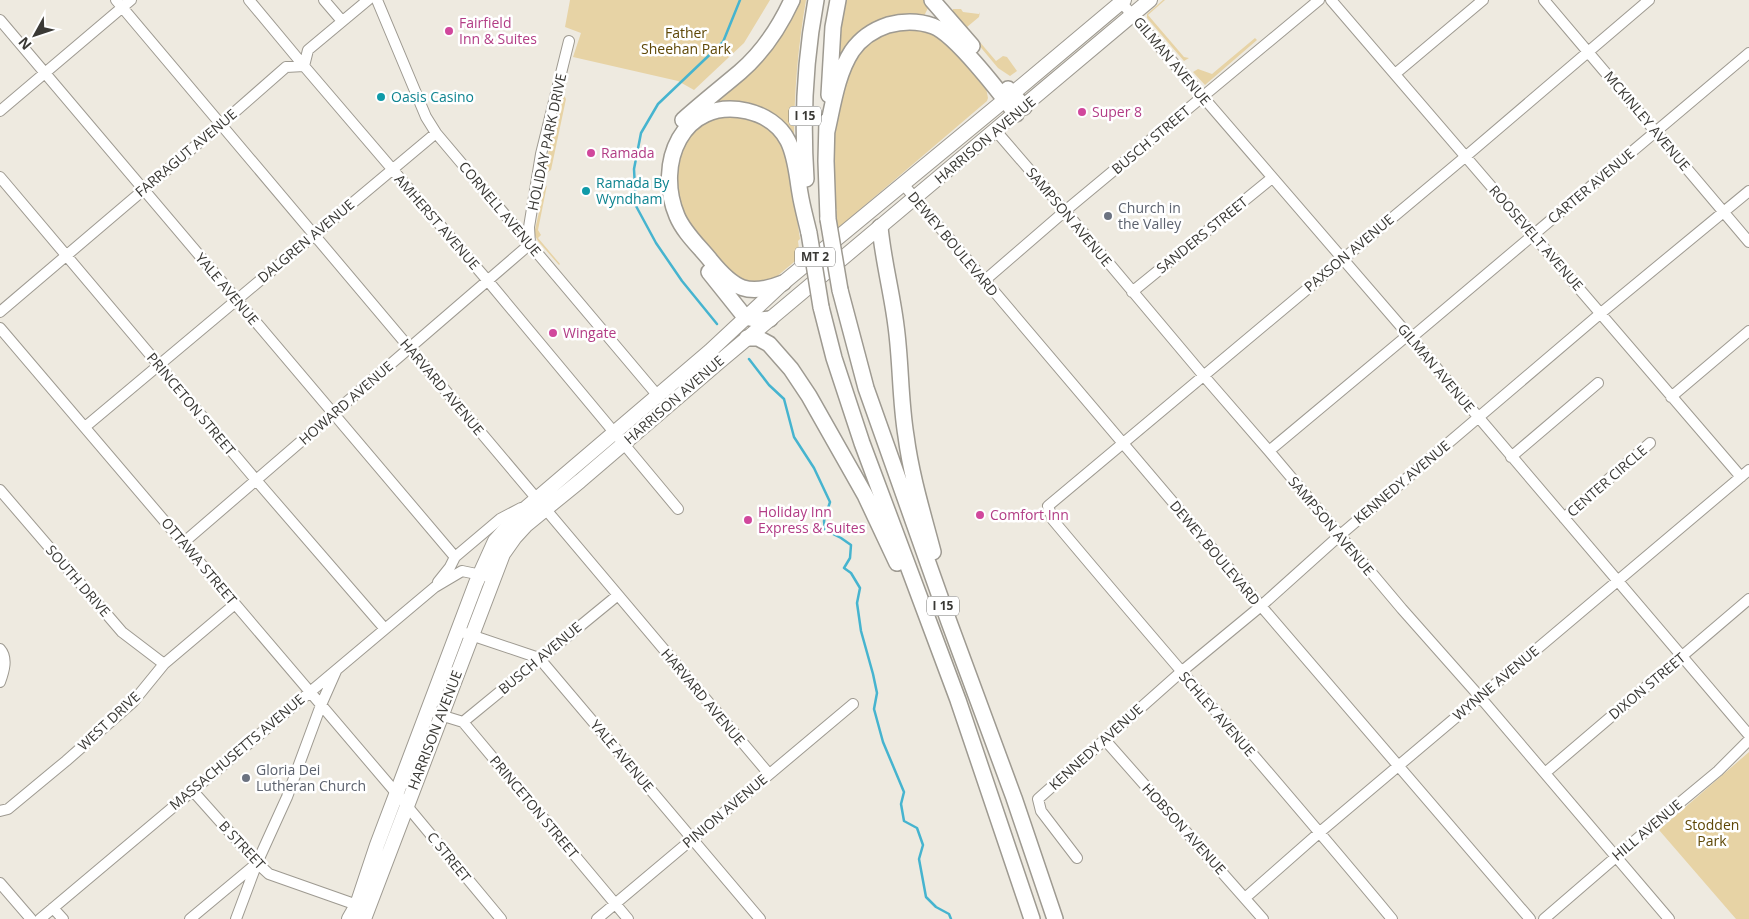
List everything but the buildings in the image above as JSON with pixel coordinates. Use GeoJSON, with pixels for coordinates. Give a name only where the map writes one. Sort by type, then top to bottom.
{"type":"FeatureCollection","features":[{"type":"Feature","properties":{"kind":"highway"},"geometry":{"type":"LineString","coordinates":[[770,319],[759,320],[745,317],[678,234],[670,220],[662,195],[660,164],[664,148],[675,129],[741,72],[769,39],[792,0]]}},
{"type":"Feature","properties":{"kind":"highway","name":"I 15"},"geometry":{"type":"LineString","coordinates":[[816,0],[808,63],[804,130],[809,233],[821,307],[834,358],[862,443],[958,700],[1032,919]]}},
{"type":"Feature","properties":{"kind":"highway","name":"I 15"},"geometry":{"type":"LineString","coordinates":[[838,0],[833,27],[827,130],[828,219],[840,290],[866,388],[1014,798],[1055,919]]}},
{"type":"Feature","properties":{"kind":"highway"},"geometry":{"type":"LineString","coordinates":[[932,0],[1020,111]]}},
{"type":"Feature","properties":{"kind":"highway"},"geometry":{"type":"LineString","coordinates":[[827,130],[843,70],[852,52],[861,40],[872,32],[882,27],[902,22],[935,26],[947,35],[1009,97]]}},
{"type":"Feature","properties":{"kind":"highway"},"geometry":{"type":"LineString","coordinates":[[783,283],[766,290],[750,290],[737,285],[722,274],[683,227],[674,207],[668,174],[672,153],[682,133],[698,119],[712,112],[730,108],[758,114],[774,123],[788,141],[794,160],[809,233]]}},
{"type":"Feature","properties":{"kind":"highway"},"geometry":{"type":"LineString","coordinates":[[880,227],[897,330],[906,437],[916,488],[941,580],[949,622]]}},
{"type":"Feature","properties":{"kind":"highway"},"geometry":{"type":"LineString","coordinates":[[747,338],[764,340],[786,363],[810,396],[836,441],[897,563],[921,623],[958,700]]}},
{"type":"Feature","properties":{"kind":"main road","name":"HARRISON AVENUE"},"geometry":{"type":"LineString","coordinates":[[364,919],[407,805],[435,713],[465,633],[480,574],[495,541],[506,527],[541,504],[619,439],[747,338],[1020,111],[1150,0]]}},
{"type":"Feature","properties":{"kind":"main road","name":"HARRISON AVENUE"},"geometry":{"type":"LineString","coordinates":[[619,439],[658,396],[783,283],[1009,97],[1122,1]]}},
{"type":"Feature","properties":{"kind":"main road","name":"HARRISON AVENUE"},"geometry":{"type":"LineString","coordinates":[[465,633],[494,578],[505,549],[541,504]]}},
{"type":"Feature","properties":{"kind":"main road","name":"HARRISON AVENUE"},"geometry":{"type":"LineString","coordinates":[[349,919],[357,905],[377,845],[397,794],[435,713]]}},
{"type":"Feature","properties":{"kind":"street"},"geometry":{"type":"LineString","coordinates":[[0,111],[45,73],[119,4],[131,0]]}},
{"type":"Feature","properties":{"kind":"street","name":"AMHERST AVENUE"},"geometry":{"type":"LineString","coordinates":[[250,0],[678,509]]}},
{"type":"Feature","properties":{"kind":"street"},"geometry":{"type":"LineString","coordinates":[[324,0],[342,21]]}},
{"type":"Feature","properties":{"kind":"street"},"geometry":{"type":"LineString","coordinates":[[304,66],[308,50],[368,0]]}},
{"type":"Feature","properties":{"kind":"street","name":"CORNELL AVENUE"},"geometry":{"type":"LineString","coordinates":[[377,0],[426,117],[436,133],[658,396]]}},
{"type":"Feature","properties":{"kind":"street","name":"BUSCH STREET"},"geometry":{"type":"LineString","coordinates":[[984,281],[1318,0]]}},
{"type":"Feature","properties":{"kind":"street","name":"ROOSEVELT AVENUE"},"geometry":{"type":"LineString","coordinates":[[1331,0],[1671,397],[1745,473]]}},
{"type":"Feature","properties":{"kind":"street"},"geometry":{"type":"LineString","coordinates":[[1395,74],[1483,0]]}},
{"type":"Feature","properties":{"kind":"street","name":"MCKINLEY AVENUE"},"geometry":{"type":"LineString","coordinates":[[1544,0],[1749,242]]}},
{"type":"Feature","properties":{"kind":"street","name":"PAXSON AVENUE"},"geometry":{"type":"LineString","coordinates":[[1048,506],[1202,375],[1465,157],[1649,0]]}},
{"type":"Feature","properties":{"kind":"street","name":"GILMAN AVENUE"},"geometry":{"type":"LineString","coordinates":[[1122,1],[1202,97],[1410,337],[1749,735]]}},
{"type":"Feature","properties":{"kind":"street","name":"HARVARD AVENUE"},"geometry":{"type":"LineString","coordinates":[[119,4],[769,774]]}},
{"type":"Feature","properties":{"kind":"street","name":"YALE AVENUE"},"geometry":{"type":"LineString","coordinates":[[0,20],[455,557]]}},
{"type":"Feature","properties":{"kind":"street","name":"HOLIDAY PARK DRIVE"},"geometry":{"type":"LineString","coordinates":[[530,244],[528,227],[541,154],[569,41]]}},
{"type":"Feature","properties":{"kind":"street","name":"CARTER AVENUE"},"geometry":{"type":"LineString","coordinates":[[1269,451],[1410,337],[1749,53]]}},
{"type":"Feature","properties":{"kind":"street","name":"FARRAGUT AVENUE"},"geometry":{"type":"LineString","coordinates":[[0,312],[286,67],[304,66]]}},
{"type":"Feature","properties":{"kind":"street","name":"SAMPSON AVENUE"},"geometry":{"type":"LineString","coordinates":[[996,131],[1066,211],[1132,292],[1269,451],[1339,536],[1480,696],[1669,919]]}},
{"type":"Feature","properties":{"kind":"street","name":"DALGREN AVENUE"},"geometry":{"type":"LineString","coordinates":[[85,427],[436,133]]}},
{"type":"Feature","properties":{"kind":"street","name":"PRINCETON STREET"},"geometry":{"type":"LineString","coordinates":[[0,177],[384,629]]}},
{"type":"Feature","properties":{"kind":"street","name":"SANDERS STREET"},"geometry":{"type":"LineString","coordinates":[[1132,292],[1272,178]]}},
{"type":"Feature","properties":{"kind":"street","name":"DEWEY BOULEVARD"},"geometry":{"type":"LineString","coordinates":[[903,184],[1261,606],[1530,919]]}},
{"type":"Feature","properties":{"kind":"street","name":"KENNEDY AVENUE"},"geometry":{"type":"LineString","coordinates":[[1076,858],[1041,811],[1038,799],[1181,672],[1261,606],[1339,536],[1749,191]]}},
{"type":"Feature","properties":{"kind":"street","name":"HOWARD AVENUE"},"geometry":{"type":"LineString","coordinates":[[183,543],[530,244]]}},
{"type":"Feature","properties":{"kind":"street","name":"OTTAWA STREET"},"geometry":{"type":"LineString","coordinates":[[0,328],[397,794]]}},
{"type":"Feature","properties":{"kind":"street"},"geometry":{"type":"LineString","coordinates":[[1671,397],[1749,331]]}},
{"type":"Feature","properties":{"kind":"street"},"geometry":{"type":"LineString","coordinates":[[1511,457],[1598,383]]}},
{"type":"Feature","properties":{"kind":"street","name":"CENTER CIRCLE"},"geometry":{"type":"LineString","coordinates":[[1564,518],[1650,443]]}},
{"type":"Feature","properties":{"kind":"street","name":"WYNNE AVENUE"},"geometry":{"type":"LineString","coordinates":[[1245,898],[1480,696],[1745,473]]}},
{"type":"Feature","properties":{"kind":"street","name":"SOUTH DRIVE"},"geometry":{"type":"LineString","coordinates":[[0,490],[122,632],[164,664]]}},
{"type":"Feature","properties":{"kind":"street","name":"MASSACHUSETTS AVENUE"},"geometry":{"type":"LineString","coordinates":[[435,587],[455,557],[500,519],[541,504]]}},
{"type":"Feature","properties":{"kind":"street","name":"SCHLEY AVENUE"},"geometry":{"type":"LineString","coordinates":[[1048,506],[1053,520],[1392,919]]}},
{"type":"Feature","properties":{"kind":"street","name":"MASSACHUSETTS AVENUE"},"geometry":{"type":"LineString","coordinates":[[40,919],[435,587],[462,571],[494,578]]}},
{"type":"Feature","properties":{"kind":"street","name":"BUSCH AVENUE"},"geometry":{"type":"LineString","coordinates":[[463,722],[618,595]]}},
{"type":"Feature","properties":{"kind":"street","name":"DIXON STREET"},"geometry":{"type":"LineString","coordinates":[[1545,773],[1749,599]]}},
{"type":"Feature","properties":{"kind":"street","name":"WEST DRIVE"},"geometry":{"type":"LineString","coordinates":[[0,811],[8,809],[23,797],[133,702],[164,664],[235,604]]}},
{"type":"Feature","properties":{"kind":"street"},"geometry":{"type":"LineString","coordinates":[[465,633],[539,658]]}},
{"type":"Feature","properties":{"kind":"street"},"geometry":{"type":"LineString","coordinates":[[0,649],[3,652],[5,668],[0,682]]}},
{"type":"Feature","properties":{"kind":"street","name":"YALE AVENUE"},"geometry":{"type":"LineString","coordinates":[[539,658],[760,919]]}},
{"type":"Feature","properties":{"kind":"street"},"geometry":{"type":"LineString","coordinates":[[236,919],[257,863],[287,797],[337,668]]}},
{"type":"Feature","properties":{"kind":"street","name":"PINION AVENUE"},"geometry":{"type":"LineString","coordinates":[[597,919],[853,704]]}},
{"type":"Feature","properties":{"kind":"street"},"geometry":{"type":"LineString","coordinates":[[435,713],[463,722]]}},
{"type":"Feature","properties":{"kind":"street","name":"PRINCETON STREET"},"geometry":{"type":"LineString","coordinates":[[463,722],[628,919]]}},
{"type":"Feature","properties":{"kind":"street","name":"HOBSON AVENUE"},"geometry":{"type":"LineString","coordinates":[[1105,740],[1263,919]]}},
{"type":"Feature","properties":{"kind":"street","name":"HILL AVENUE"},"geometry":{"type":"LineString","coordinates":[[1544,919],[1718,772],[1749,740]]}},
{"type":"Feature","properties":{"kind":"street","name":"B STREET"},"geometry":{"type":"LineString","coordinates":[[192,790],[269,874],[357,905]]}},
{"type":"Feature","properties":{"kind":"street","name":"C STREET"},"geometry":{"type":"LineString","coordinates":[[397,794],[501,919]]}},
{"type":"Feature","properties":{"kind":"street"},"geometry":{"type":"LineString","coordinates":[[190,919],[257,863]]}},
{"type":"Feature","properties":{"kind":"street"},"geometry":{"type":"LineString","coordinates":[[0,883],[31,919]]}},
{"type":"Feature","properties":{"kind":"street"},"geometry":{"type":"LineString","coordinates":[[53,908],[63,919]]}},
{"type":"Feature","properties":{"kind":"green space","name":"Father Sheehan Park"},"geometry":{"type":"Polygon","coordinates":[[[570,0],[770,0],[744,43],[694,90],[678,81],[573,57],[581,33],[565,27],[570,0]]]}},
{"type":"Feature","properties":{"kind":"green space"},"geometry":{"type":"Polygon","coordinates":[[[798,0],[806,0],[797,70],[794,140],[715,102],[798,0]]]}},
{"type":"Feature","properties":{"kind":"green space"},"geometry":{"type":"Polygon","coordinates":[[[844,0],[925,0],[928,8],[924,16],[895,15],[872,23],[853,38],[838,62],[837,47],[844,0]]]}},
{"type":"Feature","properties":{"kind":"green space"},"geometry":{"type":"Polygon","coordinates":[[[1165,0],[1148,15],[1184,57],[1189,58],[1184,61],[1147,18],[1147,14],[1165,0]]]}},
{"type":"Feature","properties":{"kind":"green space"},"geometry":{"type":"Polygon","coordinates":[[[953,9],[961,9],[963,12],[979,14],[980,12],[979,17],[967,27],[996,61],[1003,56],[1007,57],[1017,71],[1010,76],[998,68],[952,13],[953,9]]]}},
{"type":"Feature","properties":{"kind":"green space"},"geometry":{"type":"Polygon","coordinates":[[[906,26],[935,33],[976,73],[986,88],[987,101],[837,229],[834,213],[837,210],[833,205],[833,145],[837,108],[845,72],[865,41],[906,26]]]}},
{"type":"Feature","properties":{"kind":"green space"},"geometry":{"type":"Polygon","coordinates":[[[1255,38],[1257,40],[1205,85],[1193,72],[1198,69],[1212,74],[1255,38]]]}},
{"type":"Feature","properties":{"kind":"green space"},"geometry":{"type":"Polygon","coordinates":[[[560,95],[564,95],[566,99],[551,170],[548,172],[545,169],[560,95]]]}},
{"type":"Feature","properties":{"kind":"green space"},"geometry":{"type":"Polygon","coordinates":[[[725,114],[760,121],[779,138],[788,158],[800,239],[798,241],[800,257],[775,278],[765,282],[749,283],[732,275],[688,225],[673,192],[673,163],[692,128],[725,114]]]}},
{"type":"Feature","properties":{"kind":"green space"},"geometry":{"type":"Polygon","coordinates":[[[547,185],[538,230],[541,235],[538,238],[559,265],[534,234],[544,190],[547,185]]]}},
{"type":"Feature","properties":{"kind":"green space","name":"Stodden Park"},"geometry":{"type":"Polygon","coordinates":[[[1749,752],[1749,919],[1736,919],[1659,830],[1749,752]]]}},
{"type":"Feature","properties":{"kind":"waterway"},"geometry":{"type":"LineString","coordinates":[[717,324],[682,281],[656,243],[636,206],[634,169],[641,133],[658,104],[723,42],[740,0]]}},
{"type":"Feature","properties":{"kind":"waterway"},"geometry":{"type":"LineString","coordinates":[[749,359],[769,385],[784,399],[794,437],[814,468],[830,502],[824,521],[825,530],[851,545],[850,558],[844,568],[851,573],[860,588],[857,603],[861,631],[877,693],[874,709],[883,742],[904,792],[901,804],[904,821],[917,828],[923,845],[919,859],[926,897],[936,907],[949,914],[951,919]]}},
{"type":"Feature","properties":{"kind":"place","name":"Fairfield Inn & Suites"},"geometry":{"type":"Point","coordinates":[449,31]}},
{"type":"Feature","properties":{"kind":"place","name":"Oasis Casino"},"geometry":{"type":"Point","coordinates":[381,97]}},
{"type":"Feature","properties":{"kind":"place","name":"Super 8"},"geometry":{"type":"Point","coordinates":[1082,112]}},
{"type":"Feature","properties":{"kind":"place","name":"Ramada"},"geometry":{"type":"Point","coordinates":[591,153]}},
{"type":"Feature","properties":{"kind":"place","name":"Ramada By Wyndham"},"geometry":{"type":"Point","coordinates":[586,191]}},
{"type":"Feature","properties":{"kind":"place","name":"Church in the Valley"},"geometry":{"type":"Point","coordinates":[1108,216]}},
{"type":"Feature","properties":{"kind":"place","name":"Wingate"},"geometry":{"type":"Point","coordinates":[553,333]}},
{"type":"Feature","properties":{"kind":"place","name":"Comfort Inn"},"geometry":{"type":"Point","coordinates":[980,515]}},
{"type":"Feature","properties":{"kind":"place","name":"Holiday Inn Express & Suites"},"geometry":{"type":"Point","coordinates":[748,520]}},
{"type":"Feature","properties":{"kind":"place","name":"Gloria Dei Lutheran Church"},"geometry":{"type":"Point","coordinates":[246,778]}}]}
